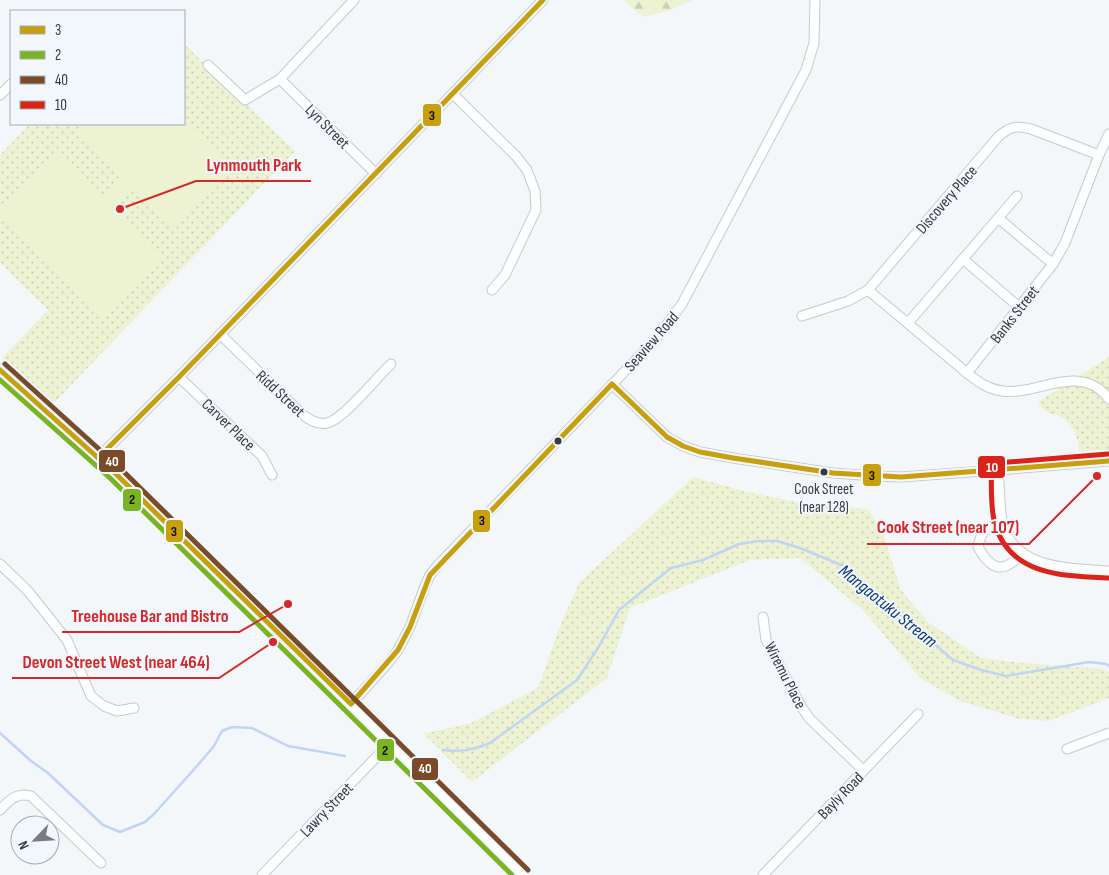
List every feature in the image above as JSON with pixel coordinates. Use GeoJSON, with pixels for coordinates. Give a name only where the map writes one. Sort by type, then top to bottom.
{"type":"FeatureCollection","features":[{"type":"Feature","properties":{"kind":"main road"},"geometry":{"type":"LineString","coordinates":[[0,370],[98,458],[351,704],[523,875]]}},
{"type":"Feature","properties":{"kind":"street"},"geometry":{"type":"LineString","coordinates":[[208,65],[246,100],[280,79],[354,0]]}},
{"type":"Feature","properties":{"kind":"street"},"geometry":{"type":"LineString","coordinates":[[98,458],[179,377],[543,0]]}},
{"type":"Feature","properties":{"kind":"street","name":"Seaview Road"},"geometry":{"type":"LineString","coordinates":[[351,704],[398,650],[410,627],[430,575],[655,340],[682,304],[809,64],[814,43],[815,0]]}},
{"type":"Feature","properties":{"kind":"street","name":"Lyn Street"},"geometry":{"type":"LineString","coordinates":[[280,79],[376,174]]}},
{"type":"Feature","properties":{"kind":"street"},"geometry":{"type":"LineString","coordinates":[[0,94],[10,85]]}},
{"type":"Feature","properties":{"kind":"street"},"geometry":{"type":"LineString","coordinates":[[453,94],[516,156],[527,170],[535,191],[536,210],[505,275],[492,290]]}},
{"type":"Feature","properties":{"kind":"street","name":"Discovery Place"},"geometry":{"type":"LineString","coordinates":[[802,316],[848,301],[868,290],[998,137],[1012,127],[1020,126],[1031,129],[1099,155]]}},
{"type":"Feature","properties":{"kind":"street","name":"Banks Street"},"geometry":{"type":"LineString","coordinates":[[967,373],[1052,264],[1065,243],[1109,134]]}},
{"type":"Feature","properties":{"kind":"street"},"geometry":{"type":"LineString","coordinates":[[908,323],[1017,196]]}},
{"type":"Feature","properties":{"kind":"street"},"geometry":{"type":"LineString","coordinates":[[998,218],[1052,264]]}},
{"type":"Feature","properties":{"kind":"street"},"geometry":{"type":"LineString","coordinates":[[963,260],[1018,308]]}},
{"type":"Feature","properties":{"kind":"street"},"geometry":{"type":"LineString","coordinates":[[868,290],[984,386],[1004,391],[1017,391],[1069,381],[1084,383],[1096,388],[1109,400]]}},
{"type":"Feature","properties":{"kind":"street","name":"Ridd Street"},"geometry":{"type":"LineString","coordinates":[[220,334],[302,414],[311,421],[318,423],[326,424],[340,416],[390,364]]}},
{"type":"Feature","properties":{"kind":"street","name":"Carver Place"},"geometry":{"type":"LineString","coordinates":[[179,377],[262,456],[272,475]]}},
{"type":"Feature","properties":{"kind":"street"},"geometry":{"type":"LineString","coordinates":[[612,384],[666,437],[683,446],[700,452],[833,473],[901,476],[1109,461]]}},
{"type":"Feature","properties":{"kind":"street"},"geometry":{"type":"LineString","coordinates":[[998,470],[1002,522],[1007,533],[1022,553],[1032,559],[1057,567],[1109,572]]}},
{"type":"Feature","properties":{"kind":"street"},"geometry":{"type":"LineString","coordinates":[[1002,522],[989,527],[981,534],[978,547],[984,558],[993,566],[1001,568],[1013,563],[1022,553]]}},
{"type":"Feature","properties":{"kind":"street"},"geometry":{"type":"LineString","coordinates":[[0,564],[28,592],[67,640],[91,696],[104,706],[117,711],[134,708]]}},
{"type":"Feature","properties":{"kind":"street","name":"Wiremu Place"},"geometry":{"type":"LineString","coordinates":[[762,617],[766,640],[809,718],[863,770]]}},
{"type":"Feature","properties":{"kind":"street","name":"Bayly Road"},"geometry":{"type":"LineString","coordinates":[[763,875],[918,714]]}},
{"type":"Feature","properties":{"kind":"street"},"geometry":{"type":"LineString","coordinates":[[1067,749],[1109,733]]}},
{"type":"Feature","properties":{"kind":"street","name":"Lawry Street"},"geometry":{"type":"LineString","coordinates":[[262,875],[390,743]]}},
{"type":"Feature","properties":{"kind":"street"},"geometry":{"type":"LineString","coordinates":[[0,810],[20,794],[31,796],[101,862]]}},
{"type":"Feature","properties":{"kind":"green space"},"geometry":{"type":"Polygon","coordinates":[[[624,0],[693,0],[671,10],[643,17],[624,0]]]}},
{"type":"Feature","properties":{"kind":"green space"},"geometry":{"type":"Polygon","coordinates":[[[185,45],[295,151],[51,406],[2,358],[48,310],[0,263],[0,155],[29,125],[185,125],[185,45]]]}},
{"type":"Feature","properties":{"kind":"green space"},"geometry":{"type":"Polygon","coordinates":[[[185,119],[234,168],[174,229],[78,132],[85,125],[185,125],[185,119]]]}},
{"type":"Feature","properties":{"kind":"green space"},"geometry":{"type":"Polygon","coordinates":[[[58,149],[103,195],[120,177],[132,190],[115,207],[163,255],[100,318],[0,217],[0,207],[58,149]]]}},
{"type":"Feature","properties":{"kind":"green space"},"geometry":{"type":"Polygon","coordinates":[[[1109,357],[1109,462],[1082,465],[1077,439],[1072,427],[1063,418],[1045,411],[1038,402],[1109,357]]]}},
{"type":"Feature","properties":{"kind":"green space"},"geometry":{"type":"Polygon","coordinates":[[[693,477],[748,492],[810,505],[868,509],[883,533],[901,590],[929,623],[981,658],[1103,669],[1109,672],[1109,698],[1049,721],[1020,719],[960,701],[920,678],[864,611],[800,558],[750,560],[630,608],[607,678],[472,782],[424,734],[471,723],[538,688],[560,626],[579,583],[693,477]]]}},
{"type":"Feature","properties":{"kind":"waterway","name":"Mangaotuku Stream"},"geometry":{"type":"LineString","coordinates":[[443,750],[467,750],[490,743],[577,680],[598,648],[619,610],[671,568],[703,560],[739,544],[758,541],[777,541],[800,548],[846,567],[953,660],[981,670],[1006,676],[1089,662],[1109,666]]}},
{"type":"Feature","properties":{"kind":"waterway","name":"Mangaotuku Stream"},"geometry":{"type":"LineString","coordinates":[[0,733],[31,761],[48,773],[103,825],[120,832],[145,822],[154,814],[214,746],[222,731],[232,727],[252,728],[288,746],[345,756]]}},
{"type":"Feature","properties":{"kind":"transit line","name":"3"},"geometry":{"type":"LineString","coordinates":[[98,458],[179,377],[543,0]]}},
{"type":"Feature","properties":{"kind":"transit line","name":"40"},"geometry":{"type":"LineString","coordinates":[[5,364],[121,469],[528,870]]}},
{"type":"Feature","properties":{"kind":"transit line","name":"3"},"geometry":{"type":"LineString","coordinates":[[0,370],[116,474],[351,704],[398,650],[410,627],[430,575],[612,384],[667,437],[683,446],[700,452],[733,458],[833,473],[901,477],[1109,461]]}},
{"type":"Feature","properties":{"kind":"transit line","name":"2"},"geometry":{"type":"LineString","coordinates":[[0,380],[111,479],[512,875]]}},
{"type":"Feature","properties":{"kind":"transit line","name":"10"},"geometry":{"type":"LineString","coordinates":[[1108,454],[997,463],[992,465],[991,470],[993,518],[1002,541],[1013,554],[1041,570],[1057,574],[1109,578]]}},
{"type":"Feature","properties":{"kind":"place","name":"Lynmouth Park"},"geometry":{"type":"Point","coordinates":[120,209]}},
{"type":"Feature","properties":{"kind":"place","name":"Cook Street (near 128)"},"geometry":{"type":"Point","coordinates":[824,472]}},
{"type":"Feature","properties":{"kind":"place","name":"Cook Street (near 107)"},"geometry":{"type":"Point","coordinates":[1097,476]}},
{"type":"Feature","properties":{"kind":"place","name":"Treehouse Bar and Bistro"},"geometry":{"type":"Point","coordinates":[288,604]}},
{"type":"Feature","properties":{"kind":"place","name":"Devon Street West (near 464)"},"geometry":{"type":"Point","coordinates":[273,642]}}]}
